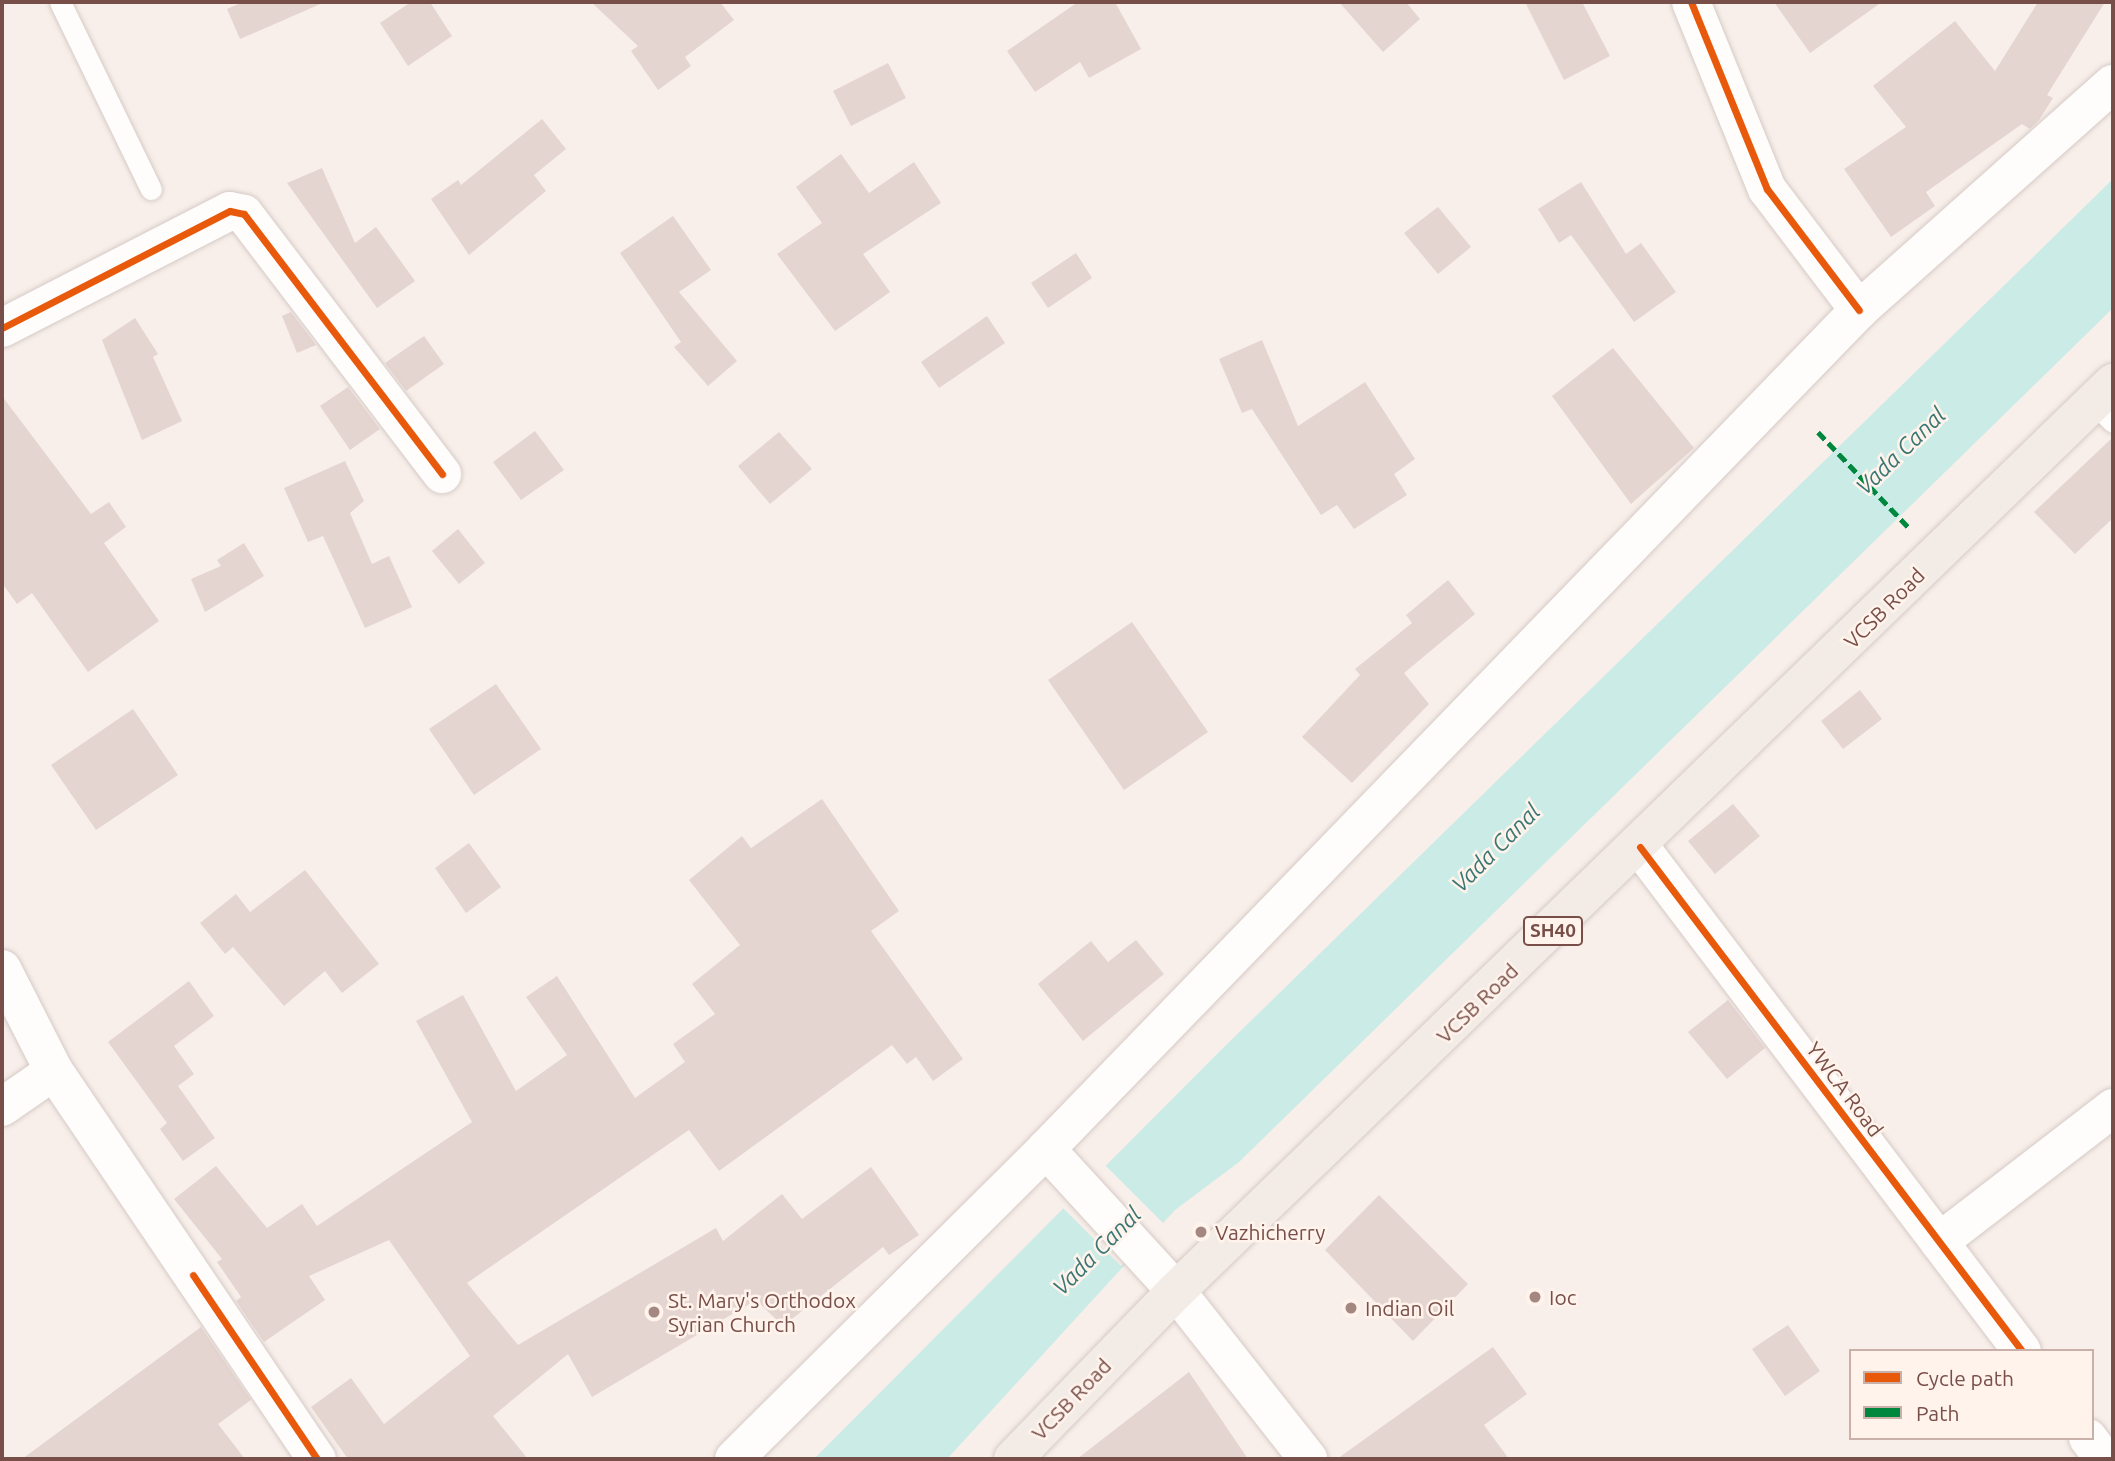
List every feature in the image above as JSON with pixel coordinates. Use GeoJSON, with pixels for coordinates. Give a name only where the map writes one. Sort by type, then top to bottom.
{"type":"FeatureCollection","features":[{"type":"Feature","properties":{"kind":"main road"},"geometry":{"type":"LineString","coordinates":[[1691,2],[1709,31],[1742,140],[1767,189],[1859,310]]}},
{"type":"Feature","properties":{"kind":"main road"},"geometry":{"type":"LineString","coordinates":[[734,1459],[1046,1149],[1859,310],[2113,84]]}},
{"type":"Feature","properties":{"kind":"main road"},"geometry":{"type":"LineString","coordinates":[[2,328],[230,211],[244,214],[442,474]]}},
{"type":"Feature","properties":{"kind":"main road","name":"VCSB Road"},"geometry":{"type":"LineString","coordinates":[[1013,1459],[1176,1291],[2107,402]]}},
{"type":"Feature","properties":{"kind":"main road","name":"YWCA Road"},"geometry":{"type":"LineString","coordinates":[[1640,848],[2020,1349]]}},
{"type":"Feature","properties":{"kind":"main road"},"geometry":{"type":"LineString","coordinates":[[2,969],[54,1071],[317,1459]]}},
{"type":"Feature","properties":{"kind":"main road"},"geometry":{"type":"LineString","coordinates":[[2,1107],[54,1071]]}},
{"type":"Feature","properties":{"kind":"main road"},"geometry":{"type":"LineString","coordinates":[[1939,1242],[2113,1108]]}},
{"type":"Feature","properties":{"kind":"main road"},"geometry":{"type":"LineString","coordinates":[[1046,1149],[1176,1291],[1308,1459]]}},
{"type":"Feature","properties":{"kind":"main road"},"geometry":{"type":"LineString","coordinates":[[2090,1440],[2104,1459]]}},
{"type":"Feature","properties":{"kind":"lane"},"geometry":{"type":"LineString","coordinates":[[60,2],[152,189]]}},
{"type":"Feature","properties":{"kind":"water","name":"Vada Canal"},"geometry":{"type":"Polygon","coordinates":[[[2113,179],[2113,308],[1239,1162],[1175,1210],[947,1459],[814,1459],[1220,1051],[2113,179]]]}},
{"type":"Feature","properties":{"kind":"pier"},"geometry":{"type":"Polygon","coordinates":[[[1103,1163],[1164,1224],[1121,1266],[1061,1206],[1103,1163]]]}},
{"type":"Feature","properties":{"kind":"building"},"geometry":{"type":"Polygon","coordinates":[[[243,2],[325,2],[240,39],[227,9],[243,2]]]}},
{"type":"Feature","properties":{"kind":"building"},"geometry":{"type":"Polygon","coordinates":[[[411,2],[430,2],[452,36],[408,66],[380,23],[411,2]]]}},
{"type":"Feature","properties":{"kind":"building"},"geometry":{"type":"Polygon","coordinates":[[[591,2],[720,2],[734,20],[685,57],[691,66],[658,90],[631,51],[638,46],[591,2]]]}},
{"type":"Feature","properties":{"kind":"building"},"geometry":{"type":"Polygon","coordinates":[[[1078,2],[1115,2],[1141,49],[1089,78],[1080,62],[1035,92],[1007,51],[1078,2]]]}},
{"type":"Feature","properties":{"kind":"building"},"geometry":{"type":"Polygon","coordinates":[[[1339,2],[1406,2],[1420,19],[1383,52],[1339,2]]]}},
{"type":"Feature","properties":{"kind":"building"},"geometry":{"type":"Polygon","coordinates":[[[1525,2],[1582,2],[1610,56],[1564,80],[1525,2]]]}},
{"type":"Feature","properties":{"kind":"building"},"geometry":{"type":"Polygon","coordinates":[[[1774,2],[1882,2],[1810,53],[1774,2]]]}},
{"type":"Feature","properties":{"kind":"building"},"geometry":{"type":"Polygon","coordinates":[[[2038,2],[2105,2],[2047,95],[2053,98],[2039,120],[2030,129],[2022,124],[1926,192],[1935,206],[1891,237],[1844,169],[1906,127],[1873,86],[1955,21],[1995,71],[2038,2]]]}},
{"type":"Feature","properties":{"kind":"building"},"geometry":{"type":"Polygon","coordinates":[[[888,63],[906,98],[851,126],[833,91],[888,63]]]}},
{"type":"Feature","properties":{"kind":"building"},"geometry":{"type":"Polygon","coordinates":[[[542,119],[566,149],[534,175],[546,191],[469,255],[431,199],[458,180],[461,185],[542,119]]]}},
{"type":"Feature","properties":{"kind":"building"},"geometry":{"type":"Polygon","coordinates":[[[841,154],[869,193],[914,162],[941,203],[863,254],[890,292],[835,331],[777,254],[822,223],[796,187],[841,154]]]}},
{"type":"Feature","properties":{"kind":"building"},"geometry":{"type":"Polygon","coordinates":[[[322,168],[355,243],[376,227],[415,281],[377,308],[287,183],[322,168]]]}},
{"type":"Feature","properties":{"kind":"building"},"geometry":{"type":"Polygon","coordinates":[[[1581,182],[1626,254],[1641,243],[1676,292],[1634,322],[1571,235],[1559,243],[1538,209],[1581,182]]]}},
{"type":"Feature","properties":{"kind":"building"},"geometry":{"type":"Polygon","coordinates":[[[1438,207],[1471,247],[1438,274],[1404,233],[1438,207]]]}},
{"type":"Feature","properties":{"kind":"building"},"geometry":{"type":"Polygon","coordinates":[[[673,216],[711,270],[679,292],[737,361],[708,386],[674,347],[681,342],[620,253],[673,216]]]}},
{"type":"Feature","properties":{"kind":"building"},"geometry":{"type":"Polygon","coordinates":[[[1076,253],[1092,278],[1048,308],[1031,283],[1076,253]]]}},
{"type":"Feature","properties":{"kind":"building"},"geometry":{"type":"Polygon","coordinates":[[[291,312],[316,345],[297,353],[282,316],[291,312]]]}},
{"type":"Feature","properties":{"kind":"building"},"geometry":{"type":"Polygon","coordinates":[[[987,316],[1005,343],[939,388],[921,362],[987,316]]]}},
{"type":"Feature","properties":{"kind":"building"},"geometry":{"type":"Polygon","coordinates":[[[135,318],[158,354],[153,357],[182,421],[142,440],[102,340],[135,318]]]}},
{"type":"Feature","properties":{"kind":"building"},"geometry":{"type":"Polygon","coordinates":[[[424,336],[444,364],[406,391],[385,363],[424,336]]]}},
{"type":"Feature","properties":{"kind":"building"},"geometry":{"type":"Polygon","coordinates":[[[1262,340],[1298,426],[1365,382],[1415,459],[1394,474],[1407,495],[1354,529],[1337,505],[1321,515],[1252,409],[1242,413],[1219,359],[1262,340]]]}},
{"type":"Feature","properties":{"kind":"building"},"geometry":{"type":"Polygon","coordinates":[[[1613,348],[1694,448],[1631,504],[1552,396],[1613,348]]]}},
{"type":"Feature","properties":{"kind":"building"},"geometry":{"type":"Polygon","coordinates":[[[348,387],[380,429],[350,450],[320,406],[348,387]]]}},
{"type":"Feature","properties":{"kind":"building"},"geometry":{"type":"Polygon","coordinates":[[[2,396],[91,514],[109,502],[126,527],[104,543],[159,621],[88,672],[32,593],[17,604],[2,583],[2,396]]]}},
{"type":"Feature","properties":{"kind":"building"},"geometry":{"type":"Polygon","coordinates":[[[535,431],[564,470],[521,500],[493,462],[535,431]]]}},
{"type":"Feature","properties":{"kind":"building"},"geometry":{"type":"Polygon","coordinates":[[[779,432],[812,469],[770,504],[738,466],[779,432]]]}},
{"type":"Feature","properties":{"kind":"building"},"geometry":{"type":"Polygon","coordinates":[[[2113,437],[2113,518],[2075,554],[2034,512],[2113,437]]]}},
{"type":"Feature","properties":{"kind":"building"},"geometry":{"type":"Polygon","coordinates":[[[345,461],[364,501],[350,513],[372,564],[389,556],[412,607],[365,628],[323,536],[308,542],[284,488],[345,461]]]}},
{"type":"Feature","properties":{"kind":"building"},"geometry":{"type":"Polygon","coordinates":[[[458,529],[485,563],[459,584],[432,551],[458,529]]]}},
{"type":"Feature","properties":{"kind":"building"},"geometry":{"type":"Polygon","coordinates":[[[244,543],[264,576],[205,612],[191,579],[221,566],[217,560],[244,543]]]}},
{"type":"Feature","properties":{"kind":"building"},"geometry":{"type":"Polygon","coordinates":[[[1448,580],[1475,614],[1404,673],[1429,704],[1352,783],[1302,737],[1360,675],[1355,669],[1412,623],[1406,615],[1448,580]]]}},
{"type":"Feature","properties":{"kind":"building"},"geometry":{"type":"Polygon","coordinates":[[[1132,622],[1208,732],[1124,790],[1048,680],[1132,622]]]}},
{"type":"Feature","properties":{"kind":"building"},"geometry":{"type":"Polygon","coordinates":[[[496,684],[541,749],[474,795],[429,729],[496,684]]]}},
{"type":"Feature","properties":{"kind":"building"},"geometry":{"type":"Polygon","coordinates":[[[1860,690],[1882,719],[1843,749],[1821,721],[1860,690]]]}},
{"type":"Feature","properties":{"kind":"building"},"geometry":{"type":"Polygon","coordinates":[[[133,709],[178,775],[96,830],[51,765],[133,709]]]}},
{"type":"Feature","properties":{"kind":"building"},"geometry":{"type":"Polygon","coordinates":[[[822,799],[899,911],[871,931],[963,1059],[933,1081],[916,1057],[907,1064],[892,1045],[719,1171],[689,1130],[467,1283],[518,1345],[716,1228],[723,1241],[782,1194],[802,1219],[871,1167],[919,1235],[889,1255],[883,1247],[783,1326],[756,1300],[592,1397],[568,1354],[493,1416],[528,1459],[348,1459],[311,1407],[351,1378],[384,1424],[470,1356],[389,1240],[309,1276],[325,1300],[264,1342],[236,1301],[241,1297],[217,1262],[222,1259],[174,1199],[216,1166],[267,1228],[302,1204],[317,1226],[472,1122],[416,1021],[463,995],[516,1091],[567,1055],[526,997],[557,976],[635,1098],[685,1062],[673,1044],[715,1014],[692,984],[740,945],[689,880],[742,836],[751,848],[822,799]]]}},
{"type":"Feature","properties":{"kind":"building"},"geometry":{"type":"Polygon","coordinates":[[[1733,804],[1760,836],[1715,874],[1688,841],[1733,804]]]}},
{"type":"Feature","properties":{"kind":"building"},"geometry":{"type":"Polygon","coordinates":[[[469,843],[501,887],[466,913],[435,868],[469,843]]]}},
{"type":"Feature","properties":{"kind":"building"},"geometry":{"type":"Polygon","coordinates":[[[305,870],[379,964],[342,993],[325,971],[284,1006],[233,947],[225,954],[200,923],[236,894],[250,912],[305,870]]]}},
{"type":"Feature","properties":{"kind":"building"},"geometry":{"type":"Polygon","coordinates":[[[1136,940],[1164,974],[1083,1041],[1038,984],[1091,941],[1108,962],[1136,940]]]}},
{"type":"Feature","properties":{"kind":"building"},"geometry":{"type":"Polygon","coordinates":[[[189,981],[214,1016],[174,1046],[194,1074],[178,1086],[215,1138],[183,1161],[160,1129],[167,1123],[108,1042],[189,981]]]}},
{"type":"Feature","properties":{"kind":"building"},"geometry":{"type":"Polygon","coordinates":[[[1728,1000],[1765,1048],[1727,1079],[1688,1032],[1728,1000]]]}},
{"type":"Feature","properties":{"kind":"building"},"geometry":{"type":"Polygon","coordinates":[[[1379,1195],[1468,1284],[1413,1341],[1325,1250],[1379,1195]]]}},
{"type":"Feature","properties":{"kind":"building"},"geometry":{"type":"Polygon","coordinates":[[[1788,1325],[1820,1371],[1785,1396],[1752,1349],[1788,1325]]]}},
{"type":"Feature","properties":{"kind":"building"},"geometry":{"type":"Polygon","coordinates":[[[201,1327],[251,1400],[218,1424],[245,1459],[22,1459],[201,1327]]]}},
{"type":"Feature","properties":{"kind":"building"},"geometry":{"type":"Polygon","coordinates":[[[1493,1347],[1527,1394],[1484,1425],[1509,1459],[1337,1459],[1493,1347]]]}},
{"type":"Feature","properties":{"kind":"building"},"geometry":{"type":"Polygon","coordinates":[[[1189,1372],[1248,1459],[1077,1459],[1189,1372]]]}},
{"type":"Feature","properties":{"kind":"marked path"},"geometry":{"type":"LineString","coordinates":[[1818,432],[1908,527]]}},
{"type":"Feature","properties":{"kind":"cycle path"},"geometry":{"type":"LineString","coordinates":[[1691,2],[1767,189],[1859,310]]}},
{"type":"Feature","properties":{"kind":"cycle path"},"geometry":{"type":"LineString","coordinates":[[2,328],[230,211],[244,214],[442,474]]}},
{"type":"Feature","properties":{"kind":"cycle path"},"geometry":{"type":"LineString","coordinates":[[1640,847],[2020,1349]]}},
{"type":"Feature","properties":{"kind":"cycle path"},"geometry":{"type":"LineString","coordinates":[[193,1275],[317,1459]]}},
{"type":"Feature","properties":{"kind":"place","name":"Vazhicherry"},"geometry":{"type":"Point","coordinates":[1201,1232]}},
{"type":"Feature","properties":{"kind":"place","name":"Ioc"},"geometry":{"type":"Point","coordinates":[1535,1297]}},
{"type":"Feature","properties":{"kind":"place","name":"Indian Oil"},"geometry":{"type":"Point","coordinates":[1351,1308]}},
{"type":"Feature","properties":{"kind":"place","name":"St. Mary's Orthodox Syrian Church"},"geometry":{"type":"Point","coordinates":[654,1312]}}]}
